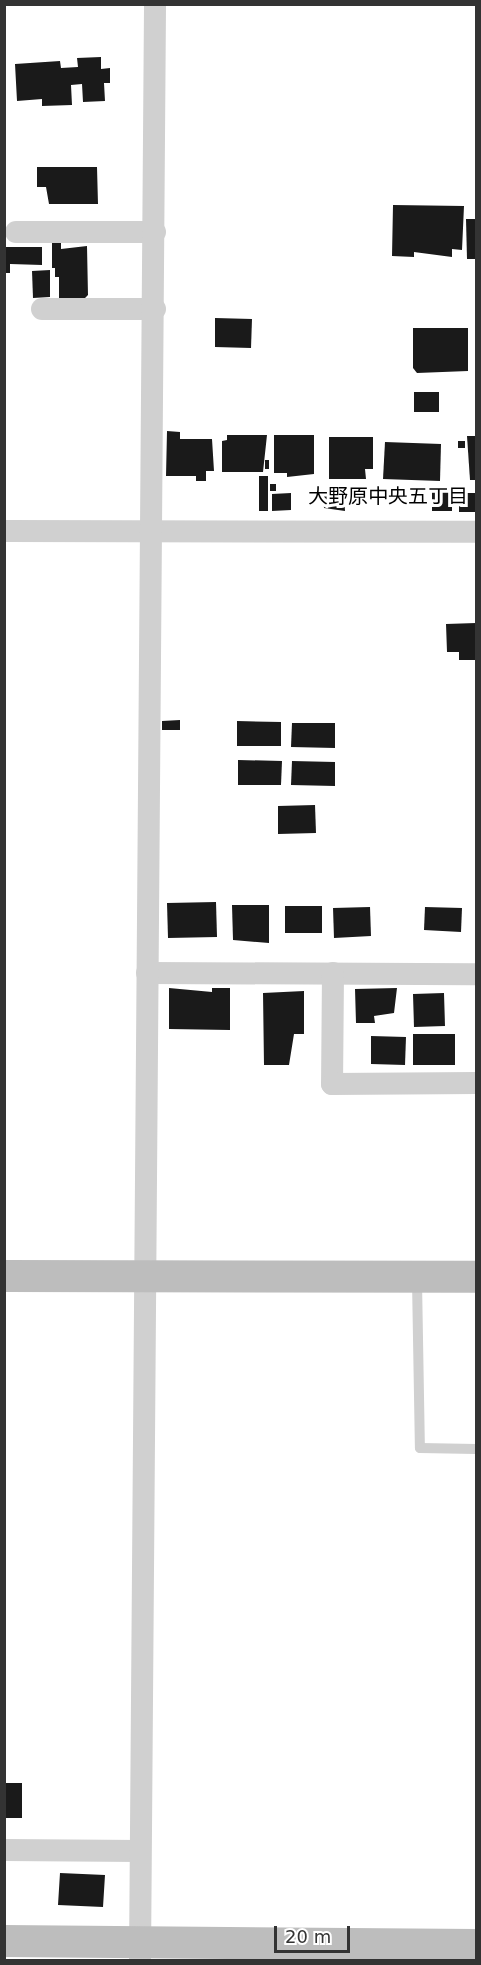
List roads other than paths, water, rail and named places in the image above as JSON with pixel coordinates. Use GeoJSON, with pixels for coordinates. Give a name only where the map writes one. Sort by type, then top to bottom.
{"type":"FeatureCollection","features":[{"type":"Feature","properties":{"kind":"street"},"geometry":{"type":"LineString","coordinates":[[140,1950],[144,1276],[155,309],[155,4]]}},
{"type":"Feature","properties":{"kind":"street"},"geometry":{"type":"LineString","coordinates":[[16,232],[155,232]]}},
{"type":"Feature","properties":{"kind":"street"},"geometry":{"type":"LineString","coordinates":[[42,309],[155,309]]}},
{"type":"Feature","properties":{"kind":"street"},"geometry":{"type":"LineString","coordinates":[[4,531],[477,532]]}},
{"type":"Feature","properties":{"kind":"street"},"geometry":{"type":"LineString","coordinates":[[147,973],[477,974]]}},
{"type":"Feature","properties":{"kind":"street"},"geometry":{"type":"LineString","coordinates":[[333,973],[332,1084],[477,1083]]}},
{"type":"Feature","properties":{"kind":"street"},"geometry":{"type":"LineString","coordinates":[[4,1276],[477,1277]]}},
{"type":"Feature","properties":{"kind":"street"},"geometry":{"type":"LineString","coordinates":[[4,1850],[140,1851]]}},
{"type":"Feature","properties":{"kind":"street"},"geometry":{"type":"LineString","coordinates":[[4,1941],[140,1950],[477,1945]]}},
{"type":"Feature","properties":{"kind":"lane"},"geometry":{"type":"LineString","coordinates":[[417,1276],[420,1448],[477,1449]]}},
{"type":"Feature","properties":{"kind":"district","name":"大野原中央五丁目"},"geometry":{"type":"Point","coordinates":[388,496]}}]}
